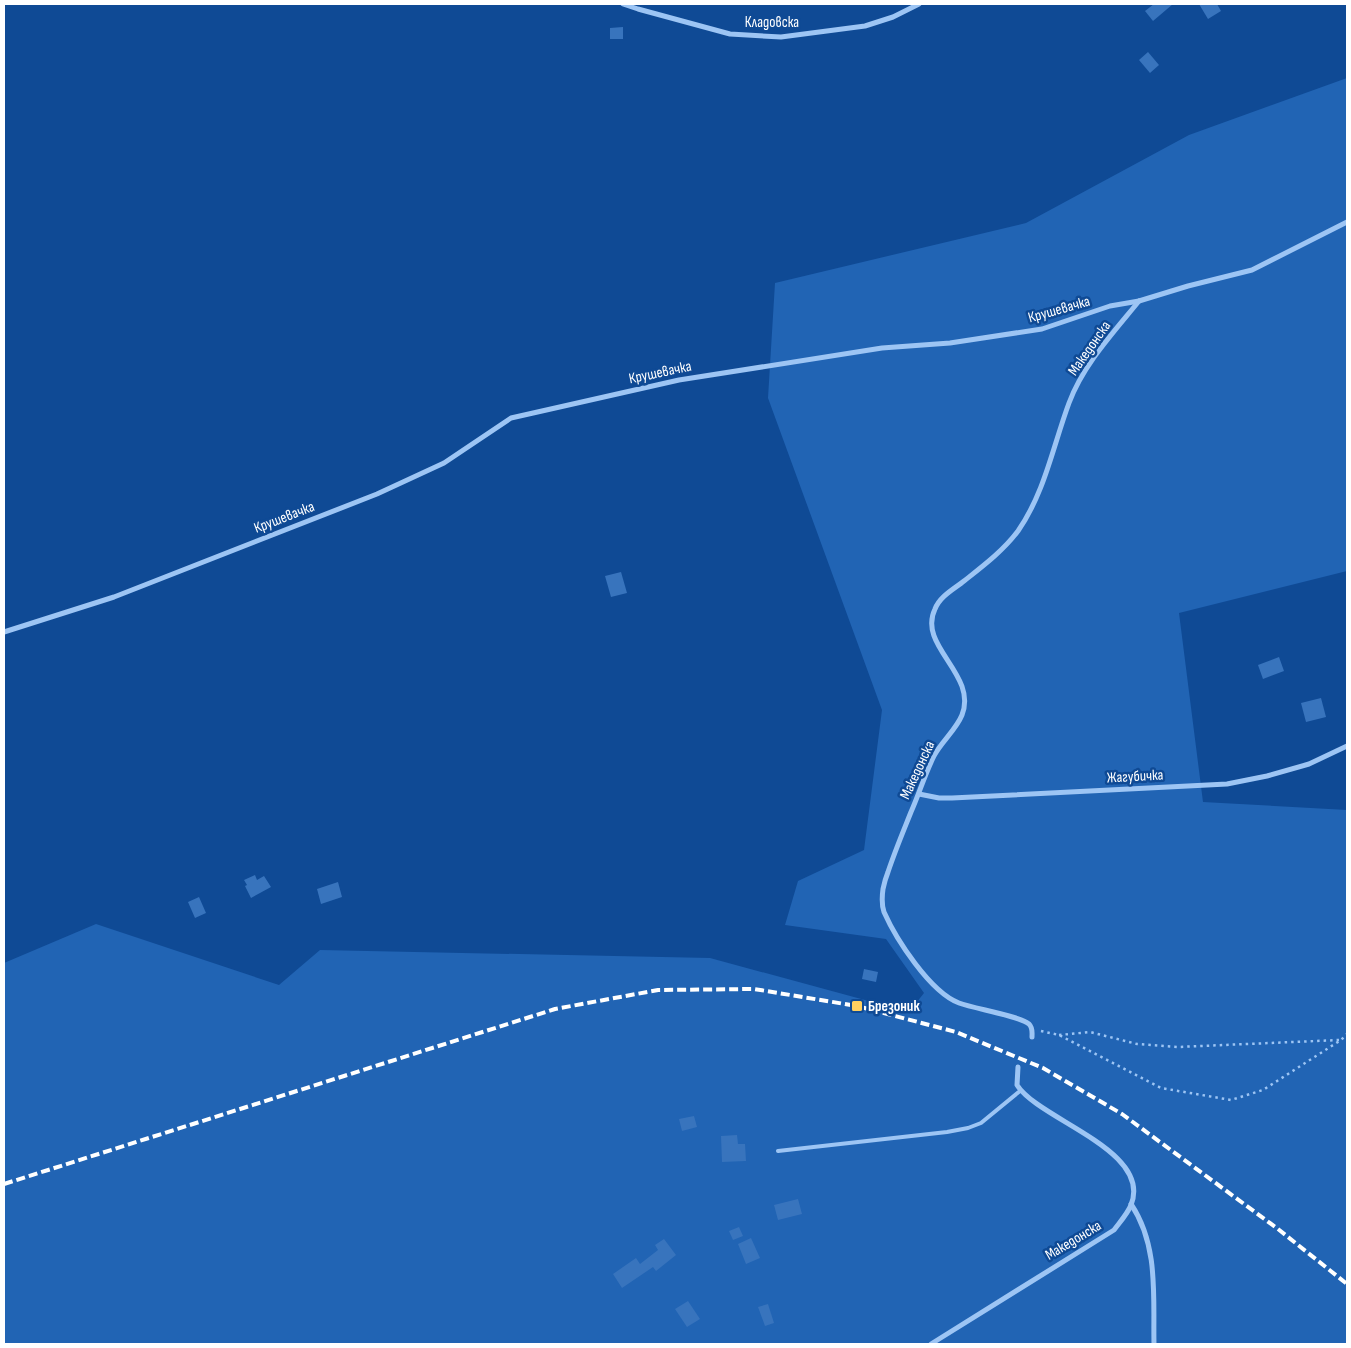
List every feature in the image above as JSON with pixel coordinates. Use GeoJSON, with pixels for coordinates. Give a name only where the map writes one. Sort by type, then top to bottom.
{"type":"FeatureCollection","features":[{"type":"Feature","properties":{"kind":"street","name":"Кладовска"},"geometry":{"type":"LineString","coordinates":[[623,4],[730,34],[781,37],[865,26],[893,17],[919,4]]}},
{"type":"Feature","properties":{"kind":"street","name":"Крушевачка"},"geometry":{"type":"LineString","coordinates":[[4,632],[114,597],[377,494],[444,464],[511,418],[688,378],[882,348],[950,343],[1042,329],[1110,306],[1139,301],[1188,286],[1252,270],[1347,222]]}},
{"type":"Feature","properties":{"kind":"street","name":"Македонска"},"geometry":{"type":"LineString","coordinates":[[1032,1029],[1028,1024],[1018,1020],[957,1002],[942,994],[920,971],[883,909],[883,888],[895,850],[934,755],[962,716],[964,704],[959,676],[944,656],[935,638],[931,623],[934,610],[940,600],[994,558],[1018,531],[1050,466],[1069,402],[1089,364],[1139,301]]}},
{"type":"Feature","properties":{"kind":"street","name":"Жагубичка"},"geometry":{"type":"LineString","coordinates":[[919,794],[939,798],[1227,784],[1267,776],[1309,764],[1347,746]]}},
{"type":"Feature","properties":{"kind":"street"},"geometry":{"type":"LineString","coordinates":[[1032,1029],[1032,1037]]}},
{"type":"Feature","properties":{"kind":"street"},"geometry":{"type":"LineString","coordinates":[[1018,1067],[1017,1085],[1020,1091],[1102,1145],[1130,1171],[1134,1189],[1132,1204],[1138,1214],[1150,1249],[1154,1278],[1154,1344]]}},
{"type":"Feature","properties":{"kind":"street","name":"Македонска"},"geometry":{"type":"LineString","coordinates":[[931,1344],[1114,1230],[1132,1204]]}},
{"type":"Feature","properties":{"kind":"lane"},"geometry":{"type":"LineString","coordinates":[[778,1151],[968,1128],[981,1123],[1020,1091]]}},
{"type":"Feature","properties":{"kind":"path"},"geometry":{"type":"LineString","coordinates":[[1032,1029],[1059,1035],[1161,1088],[1231,1100],[1263,1090],[1341,1040],[1347,1034]]}},
{"type":"Feature","properties":{"kind":"path"},"geometry":{"type":"LineString","coordinates":[[1059,1035],[1090,1032],[1137,1044],[1178,1047],[1341,1040]]}},
{"type":"Feature","properties":{"kind":"shaded area"},"geometry":{"type":"Polygon","coordinates":[[[1347,78],[1347,571],[1179,613],[1203,802],[1347,810],[1347,1344],[4,1344],[4,963],[96,924],[279,985],[320,950],[710,958],[909,1012],[924,993],[886,939],[785,925],[798,881],[864,850],[882,710],[768,398],[775,283],[1026,223],[1189,135],[1347,78]]]}},
{"type":"Feature","properties":{"kind":"building"},"geometry":{"type":"Polygon","coordinates":[[[1154,4],[1173,4],[1153,21],[1145,11],[1154,4]]]}},
{"type":"Feature","properties":{"kind":"building"},"geometry":{"type":"Polygon","coordinates":[[[1199,4],[1217,4],[1221,11],[1208,19],[1199,4]]]}},
{"type":"Feature","properties":{"kind":"building"},"geometry":{"type":"Polygon","coordinates":[[[623,27],[623,39],[610,39],[610,28],[623,27]]]}},
{"type":"Feature","properties":{"kind":"building"},"geometry":{"type":"Polygon","coordinates":[[[1148,52],[1159,65],[1150,73],[1139,60],[1148,52]]]}},
{"type":"Feature","properties":{"kind":"building"},"geometry":{"type":"Polygon","coordinates":[[[621,572],[627,593],[611,597],[605,576],[621,572]]]}},
{"type":"Feature","properties":{"kind":"building"},"geometry":{"type":"Polygon","coordinates":[[[1279,657],[1284,671],[1263,679],[1258,665],[1279,657]]]}},
{"type":"Feature","properties":{"kind":"building"},"geometry":{"type":"Polygon","coordinates":[[[1321,698],[1326,717],[1306,722],[1301,703],[1321,698]]]}},
{"type":"Feature","properties":{"kind":"building"},"geometry":{"type":"Polygon","coordinates":[[[255,875],[257,880],[264,876],[271,887],[251,898],[244,880],[255,875]]]}},
{"type":"Feature","properties":{"kind":"building"},"geometry":{"type":"Polygon","coordinates":[[[338,882],[342,897],[321,904],[317,889],[338,882]]]}},
{"type":"Feature","properties":{"kind":"building"},"geometry":{"type":"Polygon","coordinates":[[[199,897],[206,913],[195,918],[188,902],[199,897]]]}},
{"type":"Feature","properties":{"kind":"building"},"geometry":{"type":"Polygon","coordinates":[[[864,969],[878,972],[876,982],[862,979],[864,969]]]}},
{"type":"Feature","properties":{"kind":"building"},"geometry":{"type":"Polygon","coordinates":[[[694,1116],[697,1127],[682,1131],[679,1119],[694,1116]]]}},
{"type":"Feature","properties":{"kind":"building"},"geometry":{"type":"Polygon","coordinates":[[[737,1135],[738,1144],[745,1144],[746,1161],[722,1162],[721,1136],[737,1135]]]}},
{"type":"Feature","properties":{"kind":"building"},"geometry":{"type":"Polygon","coordinates":[[[798,1199],[802,1214],[778,1220],[774,1205],[798,1199]]]}},
{"type":"Feature","properties":{"kind":"building"},"geometry":{"type":"Polygon","coordinates":[[[739,1227],[743,1236],[733,1240],[729,1231],[739,1227]]]}},
{"type":"Feature","properties":{"kind":"building"},"geometry":{"type":"Polygon","coordinates":[[[751,1238],[760,1258],[746,1264],[738,1244],[751,1238]]]}},
{"type":"Feature","properties":{"kind":"building"},"geometry":{"type":"Polygon","coordinates":[[[664,1239],[676,1255],[656,1271],[653,1267],[622,1288],[613,1274],[636,1258],[640,1264],[658,1250],[655,1245],[664,1239]]]}},
{"type":"Feature","properties":{"kind":"building"},"geometry":{"type":"Polygon","coordinates":[[[688,1301],[700,1319],[687,1327],[675,1309],[688,1301]]]}},
{"type":"Feature","properties":{"kind":"building"},"geometry":{"type":"Polygon","coordinates":[[[768,1304],[774,1323],[765,1326],[758,1307],[768,1304]]]}},
{"type":"Feature","properties":{"kind":"railway"},"geometry":{"type":"LineString","coordinates":[[4,1184],[555,1009],[658,990],[754,989],[857,1006],[956,1032],[1043,1068],[1122,1114],[1278,1229],[1347,1284]]}},
{"type":"Feature","properties":{"kind":"place","name":"Брезоник"},"geometry":{"type":"Point","coordinates":[857,1006]}}]}
